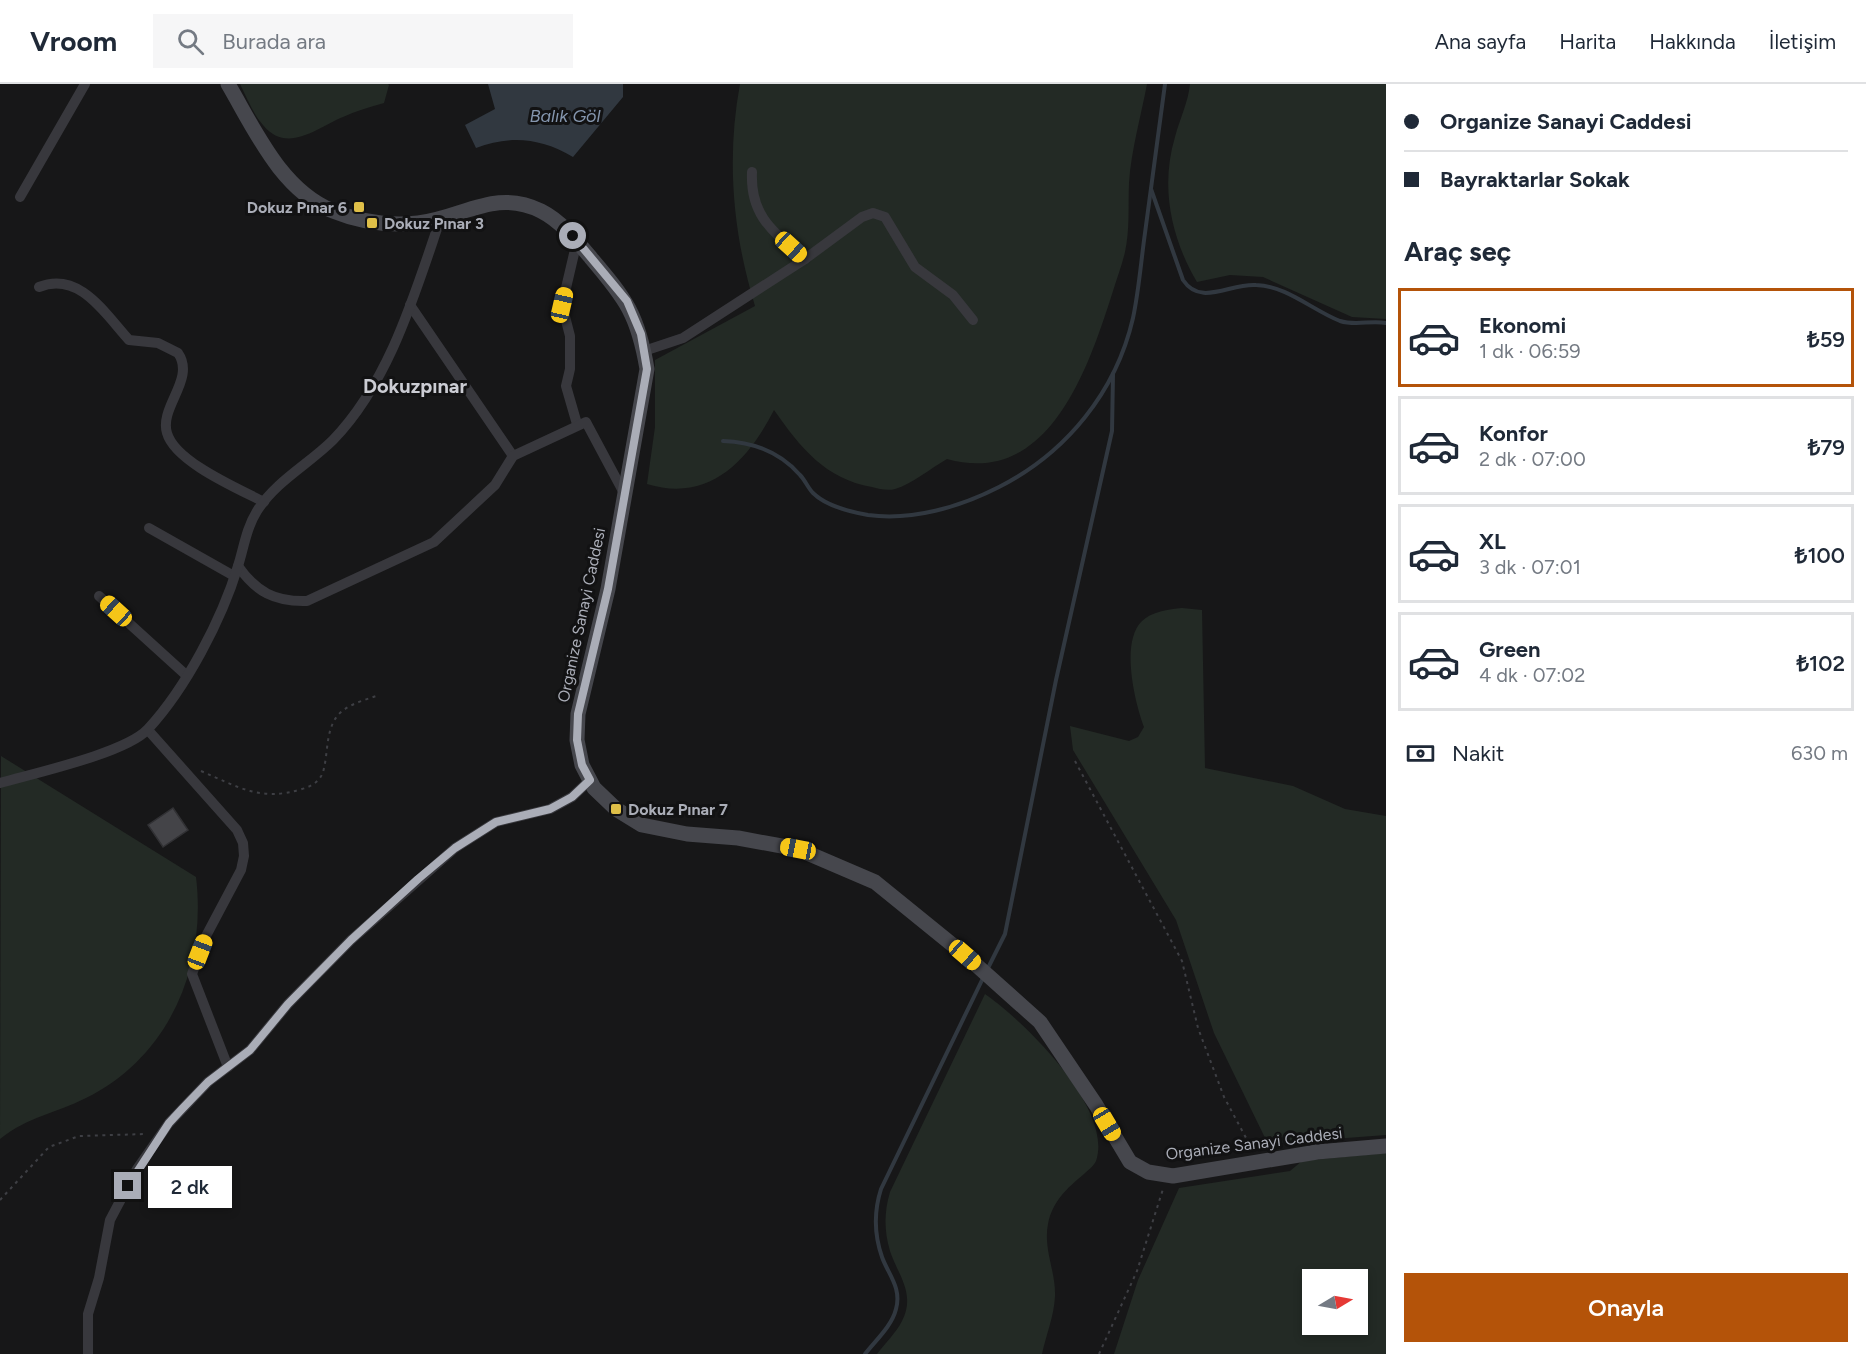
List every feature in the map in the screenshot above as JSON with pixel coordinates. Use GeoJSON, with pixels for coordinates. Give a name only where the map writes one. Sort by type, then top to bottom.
{"type":"FeatureCollection","features":[{"type":"Feature","properties":{"kind":"street"},"geometry":{"type":"LineString","coordinates":[[20,196],[85,84]]}},
{"type":"Feature","properties":{"kind":"street","name":"Organize Sanayi Caddesi"},"geometry":{"type":"LineString","coordinates":[[228,84],[264,147],[293,184],[332,211],[372,223],[420,223],[484,204],[508,202],[526,205],[544,212],[577,241],[627,301],[641,334],[647,369],[608,589],[578,714],[577,740],[582,765],[590,780],[616,809],[642,825],[687,834],[738,838],[798,849],[874,882],[965,955],[1040,1022],[1096,1105],[1130,1162],[1148,1172],[1167,1175],[1317,1152],[1386,1146]]}},
{"type":"Feature","properties":{"kind":"street"},"geometry":{"type":"LineString","coordinates":[[752,172],[751,190],[755,207],[764,222],[805,259]]}},
{"type":"Feature","properties":{"kind":"street"},"geometry":{"type":"LineString","coordinates":[[644,351],[683,338],[805,259],[862,217],[879,214],[885,216],[915,267],[953,295],[972,320]]}},
{"type":"Feature","properties":{"kind":"street"},"geometry":{"type":"LineString","coordinates":[[0,783],[108,750],[130,741],[147,730],[186,675],[214,625],[236,571],[244,537],[264,502],[334,439],[379,377],[410,305],[441,217]]}},
{"type":"Feature","properties":{"kind":"street"},"geometry":{"type":"LineString","coordinates":[[577,241],[562,305],[570,336],[570,369],[566,386],[577,424]]}},
{"type":"Feature","properties":{"kind":"street"},"geometry":{"type":"LineString","coordinates":[[39,287],[59,282],[70,283],[87,295],[129,340],[158,343],[178,353],[184,369],[166,426],[170,440],[202,469],[264,502]]}},
{"type":"Feature","properties":{"kind":"street"},"geometry":{"type":"LineString","coordinates":[[410,305],[513,456]]}},
{"type":"Feature","properties":{"kind":"street"},"geometry":{"type":"LineString","coordinates":[[148,528],[236,571],[267,596],[286,602],[307,601],[434,542],[495,485],[513,456],[577,424],[586,422],[625,495]]}},
{"type":"Feature","properties":{"kind":"street"},"geometry":{"type":"LineString","coordinates":[[99,596],[186,675]]}},
{"type":"Feature","properties":{"kind":"street"},"geometry":{"type":"LineString","coordinates":[[147,730],[237,830],[243,843],[244,856],[241,870],[206,936],[192,974],[228,1067]]}},
{"type":"Feature","properties":{"kind":"street"},"geometry":{"type":"LineString","coordinates":[[88,1354],[88,1314],[99,1278],[110,1220],[137,1169],[161,1135],[208,1082],[250,1050],[288,1004],[351,940],[455,848],[496,822],[550,809],[572,797],[590,780]]}},
{"type":"Feature","properties":{"kind":"path"},"geometry":{"type":"LineString","coordinates":[[174,759],[243,789],[263,795],[283,795],[310,786],[321,776],[330,731],[339,713],[358,702],[379,695]]}},
{"type":"Feature","properties":{"kind":"path"},"geometry":{"type":"LineString","coordinates":[[1075,761],[1182,962],[1198,1028],[1224,1097],[1259,1161]]}},
{"type":"Feature","properties":{"kind":"path"},"geometry":{"type":"LineString","coordinates":[[0,1200],[49,1147],[79,1136],[161,1135]]}},
{"type":"Feature","properties":{"kind":"path"},"geometry":{"type":"LineString","coordinates":[[1099,1354],[1137,1271],[1167,1175]]}},
{"type":"Feature","properties":{"kind":"shaded area"},"geometry":{"type":"Polygon","coordinates":[[[240,84],[389,85],[384,103],[333,121],[303,136],[282,138],[272,134],[263,125],[253,111],[240,84]]]}},
{"type":"Feature","properties":{"kind":"shaded area"},"geometry":{"type":"Polygon","coordinates":[[[740,84],[1147,84],[1132,159],[1128,235],[1121,267],[1103,321],[1077,385],[1060,414],[1038,438],[1013,456],[983,463],[947,459],[901,487],[883,490],[855,483],[827,469],[804,449],[774,410],[752,446],[724,473],[708,482],[689,488],[669,488],[647,484],[655,427],[655,360],[755,306],[741,251],[734,196],[733,140],[740,84]]]}},
{"type":"Feature","properties":{"kind":"shaded area"},"geometry":{"type":"Polygon","coordinates":[[[1190,84],[1386,84],[1386,319],[1352,317],[1263,277],[1230,275],[1197,282],[1180,248],[1175,230],[1168,175],[1177,130],[1188,98],[1190,84]]]}},
{"type":"Feature","properties":{"kind":"shaded area"},"geometry":{"type":"Polygon","coordinates":[[[1182,608],[1202,610],[1205,768],[1293,786],[1345,809],[1386,816],[1386,1135],[1268,1144],[1214,1033],[1176,920],[1073,750],[1070,726],[1129,741],[1138,737],[1144,727],[1131,673],[1132,643],[1135,631],[1150,615],[1182,608]]]}},
{"type":"Feature","properties":{"kind":"shaded area"},"geometry":{"type":"Polygon","coordinates":[[[1,756],[196,877],[198,911],[195,944],[188,976],[176,1006],[160,1034],[140,1059],[115,1080],[86,1098],[21,1125],[0,1139],[1,756]]]}},
{"type":"Feature","properties":{"kind":"shaded area"},"geometry":{"type":"Polygon","coordinates":[[[985,994],[1021,1024],[1062,1068],[1079,1092],[1092,1117],[1098,1140],[1095,1163],[1061,1196],[1050,1216],[1047,1242],[1055,1296],[1052,1319],[1042,1354],[877,1354],[900,1325],[907,1302],[904,1285],[890,1251],[887,1236],[886,1214],[890,1192],[985,994]]]}},
{"type":"Feature","properties":{"kind":"shaded area"},"geometry":{"type":"Polygon","coordinates":[[[1386,1153],[1386,1354],[1114,1354],[1138,1280],[1179,1188],[1290,1171],[1302,1161],[1386,1153]]]}},
{"type":"Feature","properties":{"kind":"water","name":"Balık Göl"},"geometry":{"type":"Polygon","coordinates":[[[488,84],[623,84],[623,97],[573,157],[549,146],[525,140],[501,141],[476,148],[465,125],[495,109],[488,84]]]}},
{"type":"Feature","properties":{"kind":"building"},"geometry":{"type":"Polygon","coordinates":[[[173,808],[188,830],[163,847],[148,825],[173,808]]]}},
{"type":"Feature","properties":{"kind":"waterway"},"geometry":{"type":"LineString","coordinates":[[723,441],[755,446],[774,454],[792,467],[818,498],[832,505],[861,514],[885,516],[919,514],[968,501],[999,487],[1046,457],[1085,418],[1101,395],[1125,345],[1137,297],[1165,84]]}},
{"type":"Feature","properties":{"kind":"waterway"},"geometry":{"type":"LineString","coordinates":[[1151,189],[1183,280],[1190,288],[1207,293],[1246,285],[1267,286],[1289,294],[1340,321],[1386,323]]}},
{"type":"Feature","properties":{"kind":"waterway"},"geometry":{"type":"LineString","coordinates":[[987,970],[1005,934],[1056,680],[1112,431],[1113,374]]}},
{"type":"Feature","properties":{"kind":"waterway"},"geometry":{"type":"LineString","coordinates":[[865,1354],[891,1321],[897,1301],[896,1288],[877,1240],[876,1214],[881,1189],[984,976]]}},
{"type":"Feature","properties":{"kind":"place","name":"Dokuz Pınar 6"},"geometry":{"type":"Point","coordinates":[359,207]}},
{"type":"Feature","properties":{"kind":"place","name":"Dokuz Pınar 3"},"geometry":{"type":"Point","coordinates":[372,223]}},
{"type":"Feature","properties":{"kind":"place","name":"Dokuz Pınar 7"},"geometry":{"type":"Point","coordinates":[616,809]}},
{"type":"Feature","properties":{"kind":"district","name":"Dokuzpınar"},"geometry":{"type":"Point","coordinates":[415,386]}},
{"type":"Feature","properties":{"kind":"route"},"geometry":{"type":"LineString","coordinates":[[128,1186],[169,1123],[182,1109],[208,1082],[250,1050],[288,1004],[351,940],[418,879],[455,848],[496,822],[550,809],[572,797],[590,780],[582,765],[577,740],[578,714],[608,589],[647,369],[641,334],[627,301],[573,236]]}}]}
